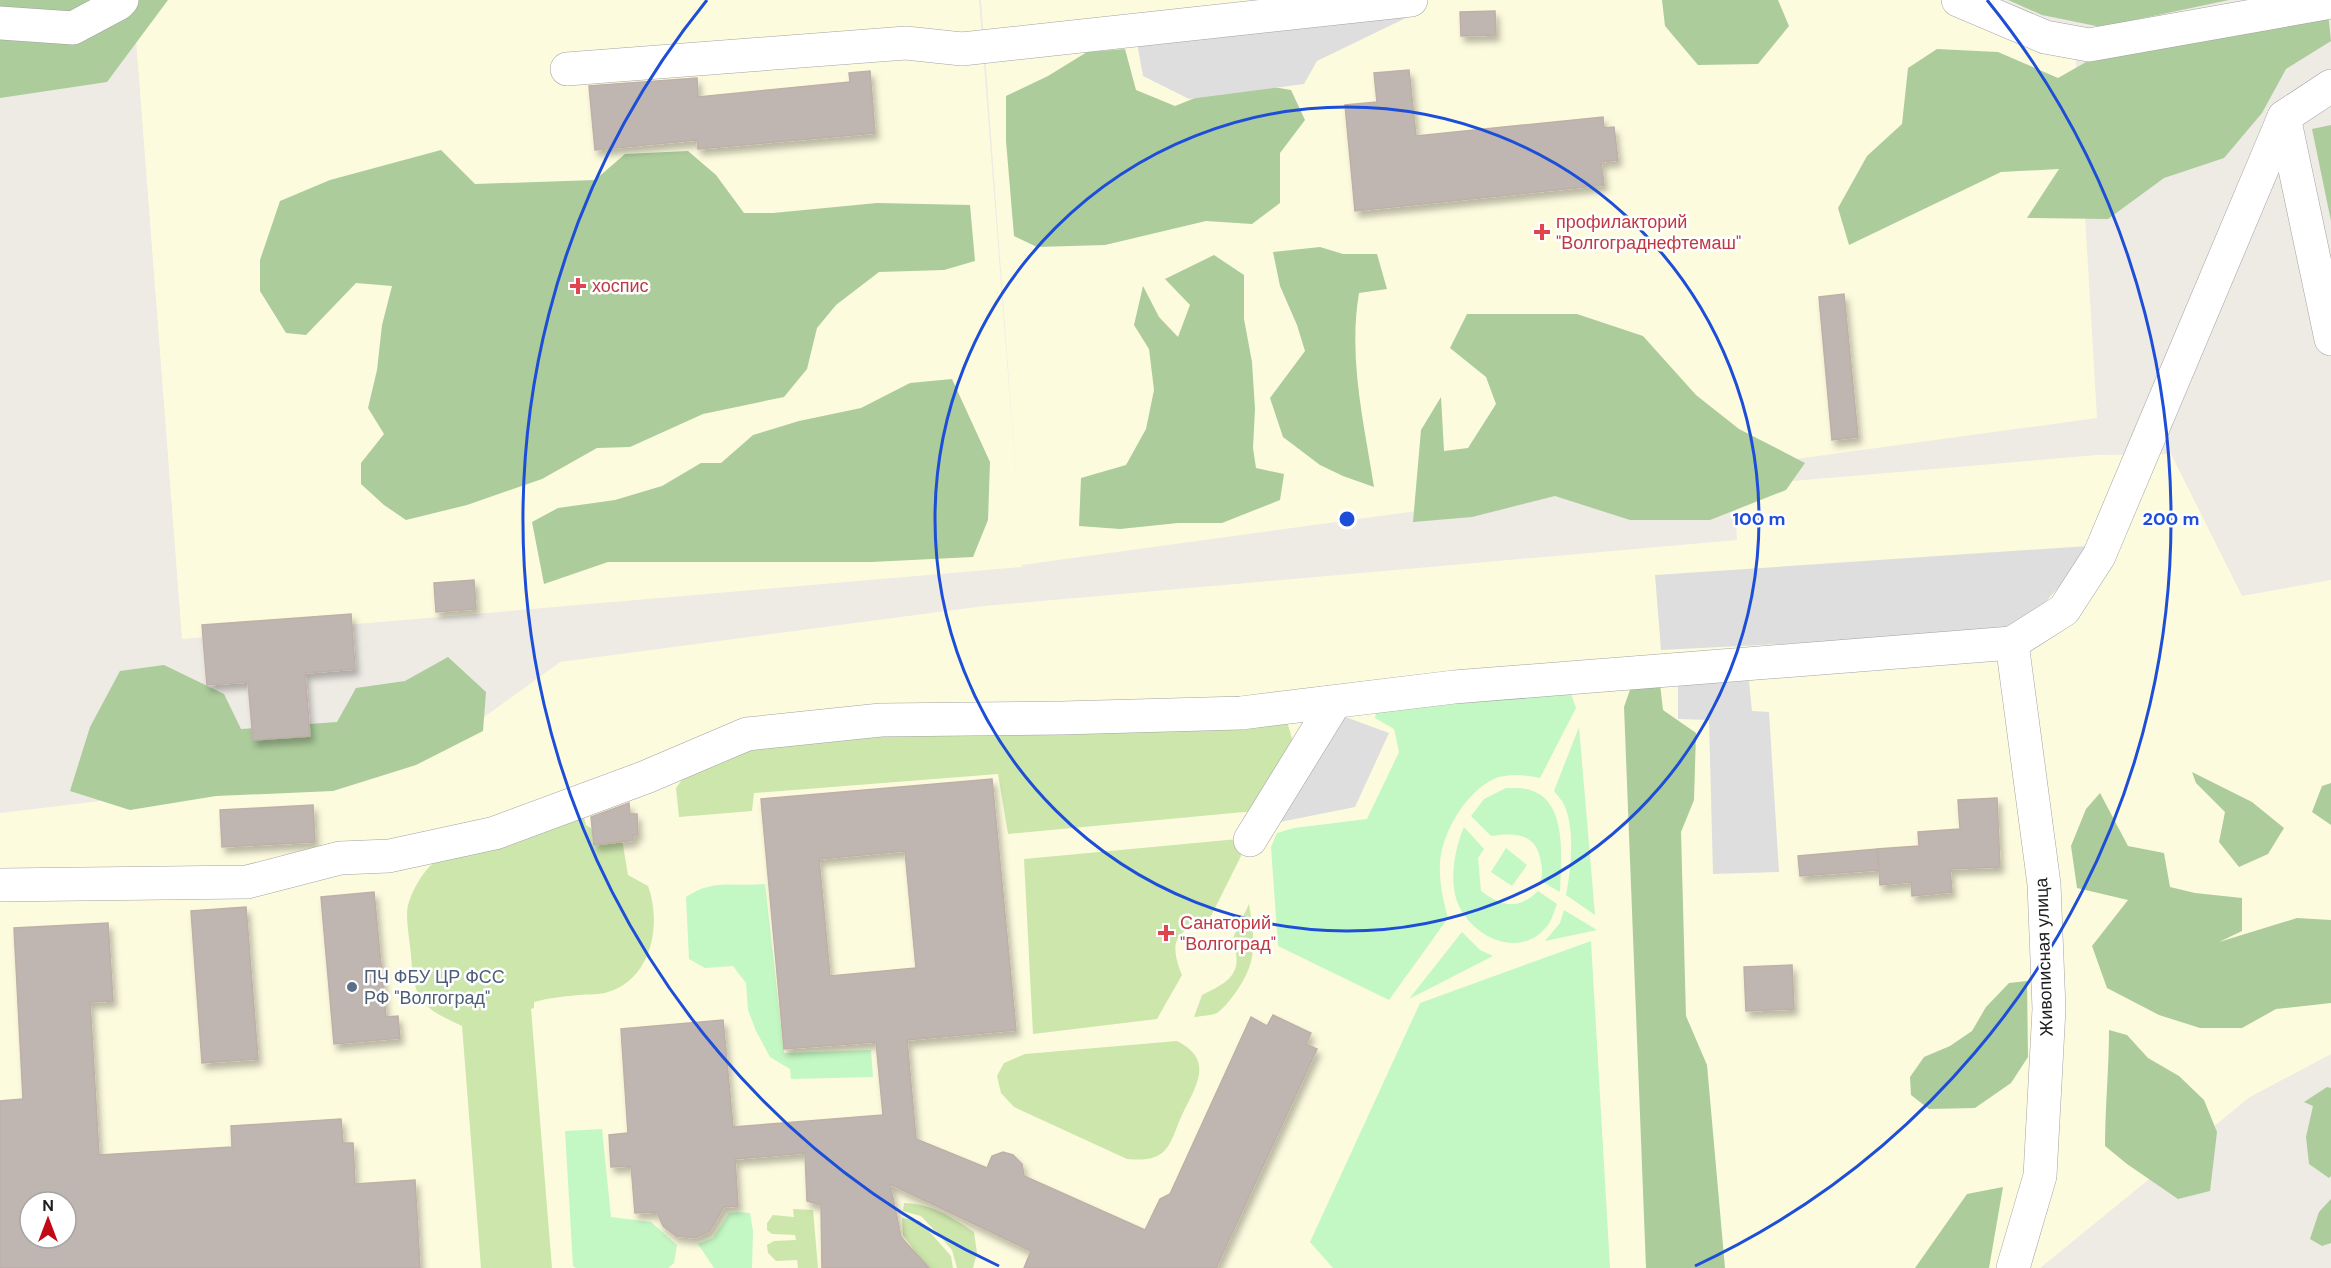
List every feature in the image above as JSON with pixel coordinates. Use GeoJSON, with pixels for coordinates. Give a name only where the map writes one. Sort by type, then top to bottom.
{"type":"FeatureCollection","features":[{"type":"Feature","properties":{"kind":"street"},"geometry":{"type":"LineString","coordinates":[[0,22],[73,28],[122,0]]}},
{"type":"Feature","properties":{"kind":"street"},"geometry":{"type":"LineString","coordinates":[[567,69],[906,43],[962,48],[1411,0]]}},
{"type":"Feature","properties":{"kind":"street"},"geometry":{"type":"LineString","coordinates":[[1958,0],[2045,37],[2089,45],[2331,2]]}},
{"type":"Feature","properties":{"kind":"street"},"geometry":{"type":"LineString","coordinates":[[0,885],[247,882],[340,858],[389,856],[495,833],[646,777],[747,734],[881,720],[1241,713],[1454,687],[2012,643],[2064,610],[2099,556],[2284,117],[2331,86]]}},
{"type":"Feature","properties":{"kind":"street"},"geometry":{"type":"LineString","coordinates":[[2284,117],[2331,339]]}},
{"type":"Feature","properties":{"kind":"street","name":"Живописная улица"},"geometry":{"type":"LineString","coordinates":[[2012,643],[2044,884],[2049,1009],[2040,1176],[2013,1268]]}},
{"type":"Feature","properties":{"kind":"street"},"geometry":{"type":"LineString","coordinates":[[1250,840],[1335,702]]}},
{"type":"Feature","properties":{"kind":"shaded area"},"geometry":{"type":"Polygon","coordinates":[[[133,0],[979,0],[1018,503],[981,0],[1969,0],[2075,46],[2097,418],[1022,565],[1022,567],[182,639],[133,0]]]}},
{"type":"Feature","properties":{"kind":"shaded area"},"geometry":{"type":"Polygon","coordinates":[[[1410,16],[1317,61],[1304,84],[1189,99],[1143,76],[1135,32],[1410,16]]]}},
{"type":"Feature","properties":{"kind":"shaded area","name":"Санаторий \"Волгоград\""},"geometry":{"type":"Polygon","coordinates":[[[2171,454],[2242,596],[2331,580],[2331,1054],[2250,1097],[2040,1268],[0,1268],[0,813],[345,772],[444,746],[560,662],[984,606],[1737,540],[1734,486],[2097,455],[2171,454]]]}},
{"type":"Feature","properties":{"kind":"shaded area"},"geometry":{"type":"Polygon","coordinates":[[[2088,546],[2068,577],[2039,609],[2001,633],[1661,650],[1655,575],[2088,546]]]}},
{"type":"Feature","properties":{"kind":"shaded area"},"geometry":{"type":"Polygon","coordinates":[[[1749,681],[1752,711],[1769,712],[1779,872],[1713,874],[1709,720],[1678,719],[1678,683],[1749,681]]]}},
{"type":"Feature","properties":{"kind":"shaded area"},"geometry":{"type":"Polygon","coordinates":[[[1340,715],[1389,733],[1355,807],[1280,822],[1340,715]]]}},
{"type":"Feature","properties":{"kind":"green space"},"geometry":{"type":"Polygon","coordinates":[[[0,0],[168,0],[107,82],[0,98],[0,0]]]}},
{"type":"Feature","properties":{"kind":"green space"},"geometry":{"type":"Polygon","coordinates":[[[1662,0],[1778,0],[1789,26],[1758,64],[1698,65],[1665,26],[1662,0]]]}},
{"type":"Feature","properties":{"kind":"green space"},"geometry":{"type":"Polygon","coordinates":[[[2008,0],[2229,0],[2101,27],[2042,15],[2008,0]]]}},
{"type":"Feature","properties":{"kind":"green space"},"geometry":{"type":"Polygon","coordinates":[[[2328,13],[2331,41],[2286,69],[2262,113],[2224,158],[2164,178],[2108,219],[2027,218],[2059,169],[2001,172],[1849,245],[1838,208],[1867,156],[1902,124],[1908,68],[1937,49],[1998,52],[2058,78],[2102,53],[2328,13]]]}},
{"type":"Feature","properties":{"kind":"green space"},"geometry":{"type":"Polygon","coordinates":[[[1125,49],[1136,90],[1175,106],[1237,81],[1291,90],[1305,120],[1280,153],[1280,203],[1252,224],[1206,221],[1105,245],[1037,247],[1014,236],[1006,141],[1006,96],[1048,76],[1087,52],[1125,49]]]}},
{"type":"Feature","properties":{"kind":"green space"},"geometry":{"type":"Polygon","coordinates":[[[2331,125],[2331,221],[2312,129],[2331,125]]]}},
{"type":"Feature","properties":{"kind":"green space"},"geometry":{"type":"Polygon","coordinates":[[[441,150],[475,184],[595,180],[625,154],[688,151],[716,175],[744,213],[773,213],[877,203],[970,205],[975,261],[944,270],[879,272],[836,305],[817,328],[807,369],[784,397],[703,414],[630,447],[597,448],[542,479],[467,505],[406,520],[384,505],[361,484],[361,463],[384,434],[368,408],[377,370],[382,325],[392,286],[356,283],[306,335],[286,333],[260,291],[260,260],[280,201],[330,180],[441,150]]]}},
{"type":"Feature","properties":{"kind":"green space"},"geometry":{"type":"Polygon","coordinates":[[[1320,247],[1343,254],[1377,254],[1387,289],[1359,293],[1356,317],[1356,366],[1374,487],[1320,465],[1283,437],[1270,398],[1305,351],[1297,325],[1280,286],[1273,252],[1320,247]]]}},
{"type":"Feature","properties":{"kind":"green space"},"geometry":{"type":"Polygon","coordinates":[[[1214,255],[1244,275],[1244,319],[1252,362],[1255,409],[1253,448],[1256,468],[1284,474],[1280,500],[1222,523],[1178,523],[1120,529],[1079,526],[1081,478],[1126,465],[1146,429],[1154,390],[1149,349],[1134,325],[1143,286],[1159,317],[1178,337],[1190,305],[1165,279],[1214,255]]]}},
{"type":"Feature","properties":{"kind":"green space"},"geometry":{"type":"Polygon","coordinates":[[[1467,314],[1577,314],[1643,336],[1696,395],[1739,429],[1805,463],[1786,490],[1710,520],[1630,520],[1555,496],[1472,517],[1413,522],[1421,430],[1441,397],[1444,451],[1468,448],[1496,404],[1486,377],[1450,348],[1467,314]]]}},
{"type":"Feature","properties":{"kind":"green space"},"geometry":{"type":"Polygon","coordinates":[[[952,379],[990,462],[988,520],[973,557],[871,562],[608,562],[544,584],[532,522],[558,508],[615,500],[662,486],[701,463],[721,463],[753,435],[799,421],[861,408],[910,383],[952,379]]]}},
{"type":"Feature","properties":{"kind":"green space"},"geometry":{"type":"Polygon","coordinates":[[[448,657],[486,692],[483,731],[416,765],[333,791],[216,796],[130,810],[70,791],[90,727],[120,671],[164,665],[224,694],[241,729],[337,722],[356,688],[405,681],[448,657]]]}},
{"type":"Feature","properties":{"kind":"green space"},"geometry":{"type":"Polygon","coordinates":[[[1632,684],[1660,684],[1663,710],[1696,733],[1694,800],[1681,832],[1686,1016],[1707,1065],[1725,1268],[1646,1268],[1624,707],[1632,684]]]}},
{"type":"Feature","properties":{"kind":"green space"},"geometry":{"type":"Polygon","coordinates":[[[1569,688],[1576,708],[1540,778],[1511,775],[1494,779],[1474,793],[1457,814],[1445,839],[1440,863],[1442,891],[1448,918],[1389,1000],[1278,946],[1271,847],[1277,833],[1294,828],[1367,819],[1399,752],[1394,729],[1375,718],[1379,702],[1569,688]]]}},
{"type":"Feature","properties":{"kind":"green space"},"geometry":{"type":"Polygon","coordinates":[[[1285,715],[1294,745],[1255,811],[1008,834],[998,774],[754,793],[752,811],[679,817],[676,788],[689,770],[757,745],[912,728],[1285,715]]]}},
{"type":"Feature","properties":{"kind":"green space"},"geometry":{"type":"Polygon","coordinates":[[[1579,727],[1595,915],[1566,895],[1571,863],[1570,827],[1564,805],[1554,791],[1579,727]]]}},
{"type":"Feature","properties":{"kind":"green space"},"geometry":{"type":"Polygon","coordinates":[[[2192,772],[2252,802],[2284,828],[2268,854],[2239,867],[2219,842],[2225,812],[2196,783],[2192,772]]]}},
{"type":"Feature","properties":{"kind":"green space"},"geometry":{"type":"Polygon","coordinates":[[[2331,783],[2331,825],[2312,812],[2322,786],[2331,783]]]}},
{"type":"Feature","properties":{"kind":"green space"},"geometry":{"type":"Polygon","coordinates":[[[1506,788],[1523,788],[1533,791],[1544,798],[1552,808],[1560,835],[1560,892],[1541,881],[1541,861],[1533,843],[1522,836],[1491,836],[1471,816],[1484,799],[1506,788]]]}},
{"type":"Feature","properties":{"kind":"green space"},"geometry":{"type":"Polygon","coordinates":[[[2100,793],[2128,846],[2164,853],[2170,887],[2195,893],[2242,898],[2242,931],[2219,942],[2297,918],[2331,920],[2331,1003],[2276,1009],[2242,1028],[2200,1028],[2159,1015],[2107,988],[2092,946],[2128,900],[2077,888],[2071,846],[2086,809],[2100,793]]]}},
{"type":"Feature","properties":{"kind":"green space"},"geometry":{"type":"Polygon","coordinates":[[[584,817],[586,825],[607,839],[622,839],[628,875],[648,886],[654,917],[650,948],[644,963],[635,975],[623,985],[608,992],[534,1002],[534,1008],[531,1009],[552,1268],[481,1268],[462,1026],[429,1007],[418,993],[412,970],[407,923],[408,905],[414,889],[424,874],[431,865],[442,858],[503,837],[584,817]]]}},
{"type":"Feature","properties":{"kind":"green space"},"geometry":{"type":"Polygon","coordinates":[[[1464,827],[1484,849],[1478,858],[1481,891],[1503,903],[1516,904],[1523,902],[1538,891],[1557,904],[1549,923],[1537,935],[1526,941],[1513,943],[1501,941],[1477,929],[1460,908],[1456,899],[1453,878],[1457,846],[1464,827]]]}},
{"type":"Feature","properties":{"kind":"green space"},"geometry":{"type":"Polygon","coordinates":[[[1238,839],[1241,856],[1208,922],[1188,929],[1177,939],[1176,954],[1182,975],[1157,1019],[1033,1034],[1024,859],[1238,839]]]}},
{"type":"Feature","properties":{"kind":"green space"},"geometry":{"type":"Polygon","coordinates":[[[1506,848],[1527,865],[1512,886],[1491,872],[1506,848]]]}},
{"type":"Feature","properties":{"kind":"green space"},"geometry":{"type":"Polygon","coordinates":[[[765,884],[784,1053],[871,1050],[873,1077],[791,1079],[790,1069],[770,1057],[756,1031],[748,1010],[746,983],[733,966],[705,968],[689,959],[686,897],[715,885],[765,884]]]}},
{"type":"Feature","properties":{"kind":"green space"},"geometry":{"type":"Polygon","coordinates":[[[1249,904],[1253,929],[1253,950],[1243,981],[1217,1013],[1194,1017],[1202,995],[1220,986],[1232,975],[1237,961],[1232,940],[1249,904]]]}},
{"type":"Feature","properties":{"kind":"green space"},"geometry":{"type":"Polygon","coordinates":[[[1564,910],[1597,930],[1545,941],[1560,923],[1564,910]]]}},
{"type":"Feature","properties":{"kind":"green space"},"geometry":{"type":"Polygon","coordinates":[[[1462,932],[1480,950],[1493,956],[1409,999],[1462,932]]]}},
{"type":"Feature","properties":{"kind":"green space"},"geometry":{"type":"Polygon","coordinates":[[[1591,941],[1610,1268],[1333,1268],[1310,1242],[1420,1003],[1591,941]]]}},
{"type":"Feature","properties":{"kind":"green space"},"geometry":{"type":"Polygon","coordinates":[[[2027,981],[2028,1057],[2011,1083],[1975,1108],[1929,1109],[1911,1095],[1910,1077],[1924,1057],[1950,1046],[1972,1031],[1986,1007],[2009,983],[2027,981]]]}},
{"type":"Feature","properties":{"kind":"green space"},"geometry":{"type":"Polygon","coordinates":[[[2109,1030],[2127,1035],[2148,1058],[2179,1076],[2204,1100],[2217,1132],[2210,1191],[2178,1199],[2105,1146],[2109,1030]]]}},
{"type":"Feature","properties":{"kind":"green space"},"geometry":{"type":"Polygon","coordinates":[[[1177,1041],[1189,1048],[1196,1056],[1199,1065],[1197,1084],[1171,1142],[1162,1153],[1153,1158],[1127,1159],[1014,1107],[1001,1093],[997,1076],[1004,1063],[1025,1054],[1177,1041]]]}},
{"type":"Feature","properties":{"kind":"green space"},"geometry":{"type":"Polygon","coordinates":[[[2327,1087],[2331,1088],[2331,1176],[2329,1178],[2309,1164],[2306,1137],[2313,1106],[2304,1102],[2327,1087]]]}},
{"type":"Feature","properties":{"kind":"green space"},"geometry":{"type":"Polygon","coordinates":[[[602,1129],[611,1217],[651,1222],[677,1245],[674,1263],[668,1268],[576,1268],[573,1266],[565,1131],[602,1129]]]}},
{"type":"Feature","properties":{"kind":"green space"},"geometry":{"type":"Polygon","coordinates":[[[2003,1187],[1989,1268],[1915,1268],[1967,1194],[2003,1187]]]}},
{"type":"Feature","properties":{"kind":"green space"},"geometry":{"type":"Polygon","coordinates":[[[2331,1199],[2331,1243],[2322,1246],[2310,1239],[2319,1212],[2331,1199]]]}},
{"type":"Feature","properties":{"kind":"green space"},"geometry":{"type":"Polygon","coordinates":[[[904,1203],[932,1208],[974,1232],[977,1253],[973,1268],[957,1268],[952,1250],[921,1216],[903,1211],[904,1203]]]}},
{"type":"Feature","properties":{"kind":"green space"},"geometry":{"type":"Polygon","coordinates":[[[793,1209],[813,1210],[818,1268],[798,1268],[797,1260],[776,1261],[768,1253],[767,1245],[774,1241],[796,1240],[795,1235],[772,1234],[767,1230],[767,1223],[773,1215],[794,1217],[793,1209]]]}},
{"type":"Feature","properties":{"kind":"green space"},"geometry":{"type":"Polygon","coordinates":[[[729,1213],[750,1213],[753,1231],[752,1268],[714,1268],[698,1244],[713,1238],[729,1213]]]}},
{"type":"Feature","properties":{"kind":"green space"},"geometry":{"type":"Polygon","coordinates":[[[902,1218],[920,1221],[951,1256],[953,1268],[927,1268],[903,1235],[902,1218]]]}},
{"type":"Feature","properties":{"kind":"building"},"geometry":{"type":"Polygon","coordinates":[[[1495,11],[1496,35],[1461,36],[1460,12],[1495,11]]]}},
{"type":"Feature","properties":{"kind":"building"},"geometry":{"type":"Polygon","coordinates":[[[1409,70],[1416,136],[1603,117],[1604,128],[1614,127],[1618,160],[1601,162],[1604,185],[1355,211],[1345,105],[1377,102],[1374,73],[1409,70]]]}},
{"type":"Feature","properties":{"kind":"building"},"geometry":{"type":"Polygon","coordinates":[[[870,71],[875,133],[698,149],[697,140],[595,150],[589,86],[697,78],[698,97],[850,82],[849,73],[870,71]]]}},
{"type":"Feature","properties":{"kind":"building"},"geometry":{"type":"Polygon","coordinates":[[[1844,294],[1858,437],[1832,440],[1819,297],[1844,294]]]}},
{"type":"Feature","properties":{"kind":"building"},"geometry":{"type":"Polygon","coordinates":[[[474,580],[476,609],[436,612],[434,583],[474,580]]]}},
{"type":"Feature","properties":{"kind":"building"},"geometry":{"type":"Polygon","coordinates":[[[351,614],[355,669],[305,673],[310,736],[253,740],[248,682],[207,685],[202,625],[351,614]]]}},
{"type":"Feature","properties":{"kind":"building"},"geometry":{"type":"Polygon","coordinates":[[[992,779],[1016,1030],[907,1040],[916,1139],[987,1168],[992,1156],[1003,1152],[1013,1155],[1022,1164],[1024,1176],[1145,1230],[1160,1199],[1170,1194],[1251,1017],[1267,1026],[1273,1015],[1311,1033],[1306,1044],[1317,1049],[1216,1268],[1024,1268],[1031,1251],[890,1184],[901,1237],[929,1268],[822,1268],[821,1205],[807,1201],[805,1153],[735,1159],[738,1206],[724,1207],[710,1231],[695,1238],[676,1236],[663,1226],[657,1212],[635,1213],[631,1166],[611,1167],[609,1135],[628,1133],[621,1029],[723,1020],[733,1127],[883,1115],[876,1042],[784,1049],[761,799],[992,779]],[[905,851],[819,859],[830,976],[916,968],[905,851]]]}},
{"type":"Feature","properties":{"kind":"building"},"geometry":{"type":"Polygon","coordinates":[[[1997,798],[2000,867],[1950,869],[1952,892],[1912,896],[1911,882],[1880,885],[1879,870],[1800,876],[1798,856],[1919,846],[1918,832],[1960,829],[1958,800],[1997,798]]]}},
{"type":"Feature","properties":{"kind":"building"},"geometry":{"type":"Polygon","coordinates":[[[629,803],[630,814],[637,814],[638,835],[633,835],[634,840],[594,845],[591,817],[629,803]]]}},
{"type":"Feature","properties":{"kind":"building"},"geometry":{"type":"Polygon","coordinates":[[[313,805],[315,842],[222,847],[220,810],[313,805]]]}},
{"type":"Feature","properties":{"kind":"building"},"geometry":{"type":"Polygon","coordinates":[[[374,892],[386,1017],[398,1016],[400,1038],[334,1044],[321,897],[374,892]]]}},
{"type":"Feature","properties":{"kind":"building"},"geometry":{"type":"Polygon","coordinates":[[[246,907],[258,1059],[202,1063],[191,911],[246,907]]]}},
{"type":"Feature","properties":{"kind":"building"},"geometry":{"type":"Polygon","coordinates":[[[108,923],[113,1001],[90,1002],[99,1155],[232,1147],[231,1126],[341,1119],[343,1143],[353,1143],[355,1184],[415,1180],[420,1268],[0,1268],[0,1101],[23,1099],[14,928],[108,923]]]}},
{"type":"Feature","properties":{"kind":"building"},"geometry":{"type":"Polygon","coordinates":[[[1792,965],[1794,1009],[1746,1011],[1744,967],[1792,965]]]}},
{"type":"Feature","properties":{"kind":"place","name":"профилакторий \"Волгограднефтемаш\""},"geometry":{"type":"Point","coordinates":[1542,232]}},
{"type":"Feature","properties":{"kind":"place","name":"хоспис"},"geometry":{"type":"Point","coordinates":[578,286]}},
{"type":"Feature","properties":{"kind":"place","name":"Санаторий \"Волгоград\""},"geometry":{"type":"Point","coordinates":[1166,933]}},
{"type":"Feature","properties":{"kind":"place","name":"ПЧ ФБУ ЦР ФСС РФ \"Волгоград\""},"geometry":{"type":"Point","coordinates":[352,987]}}]}
